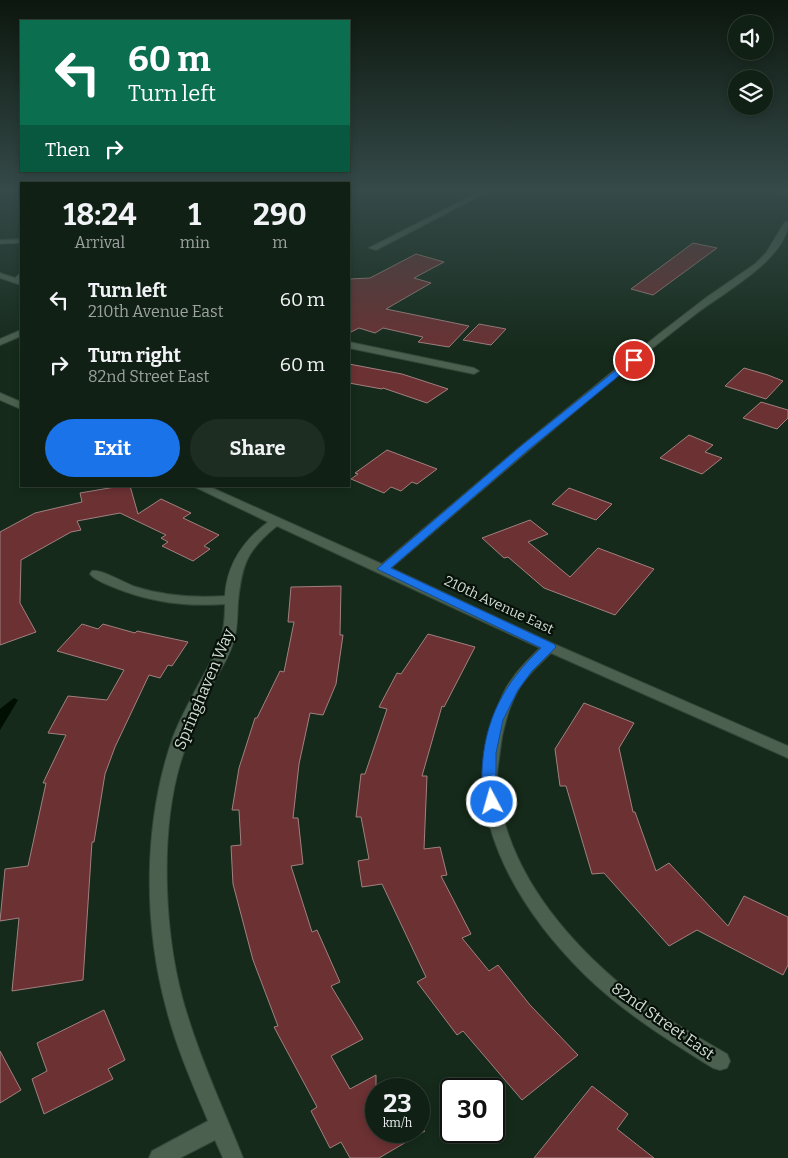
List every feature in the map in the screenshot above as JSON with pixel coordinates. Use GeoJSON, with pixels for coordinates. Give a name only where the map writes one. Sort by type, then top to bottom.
{"type":"FeatureCollection","features":[{"type":"Feature","properties":{"kind":"street"},"geometry":{"type":"LineString","coordinates":[[373,248],[379,245]]}},
{"type":"Feature","properties":{"kind":"street"},"geometry":{"type":"LineString","coordinates":[[383,569],[525,448],[662,336],[710,299],[758,266],[775,245]]}},
{"type":"Feature","properties":{"kind":"street"},"geometry":{"type":"LineString","coordinates":[[0,275],[18,282]]}},
{"type":"Feature","properties":{"kind":"street"},"geometry":{"type":"LineString","coordinates":[[0,342],[20,332]]}},
{"type":"Feature","properties":{"kind":"street"},"geometry":{"type":"LineString","coordinates":[[350,344],[474,371]]}},
{"type":"Feature","properties":{"kind":"street"},"geometry":{"type":"LineString","coordinates":[[0,396],[20,406]]}},
{"type":"Feature","properties":{"kind":"street","name":"210th Avenue East"},"geometry":{"type":"LineString","coordinates":[[200,487],[383,569],[549,647],[788,752]]}},
{"type":"Feature","properties":{"kind":"street","name":"Springhaven Way"},"geometry":{"type":"LineString","coordinates":[[233,1158],[202,1086],[177,1015],[163,948],[158,896],[158,848],[167,786],[181,737],[196,701],[227,644],[233,620],[233,581],[238,563],[250,544],[275,522]]}},
{"type":"Feature","properties":{"kind":"street"},"geometry":{"type":"LineString","coordinates":[[96,574],[133,591],[157,597],[180,600],[233,600]]}},
{"type":"Feature","properties":{"kind":"street","name":"82nd Street East"},"geometry":{"type":"LineString","coordinates":[[549,647],[528,668],[512,688],[495,728],[490,753],[489,785],[494,819],[504,850],[523,886],[551,926],[580,958],[625,999],[686,1041],[720,1060]]}},
{"type":"Feature","properties":{"kind":"street"},"geometry":{"type":"LineString","coordinates":[[159,1158],[220,1126]]}},
{"type":"Feature","properties":{"kind":"shaded area"},"geometry":{"type":"Polygon","coordinates":[[[14,698],[18,700],[0,730],[0,709],[14,698]]]}},
{"type":"Feature","properties":{"kind":"building"},"geometry":{"type":"Polygon","coordinates":[[[690,245],[717,248],[653,295],[631,289],[690,245]]]}},
{"type":"Feature","properties":{"kind":"building"},"geometry":{"type":"Polygon","coordinates":[[[416,254],[444,262],[414,278],[431,283],[386,309],[469,326],[449,347],[418,342],[423,337],[383,328],[375,333],[359,328],[350,332],[350,279],[370,278],[416,254]]]}},
{"type":"Feature","properties":{"kind":"building"},"geometry":{"type":"Polygon","coordinates":[[[479,324],[506,329],[491,345],[463,340],[479,324]]]}},
{"type":"Feature","properties":{"kind":"building"},"geometry":{"type":"Polygon","coordinates":[[[350,364],[402,374],[448,389],[427,403],[382,389],[350,383],[350,364]]]}},
{"type":"Feature","properties":{"kind":"building"},"geometry":{"type":"Polygon","coordinates":[[[744,368],[783,381],[766,399],[725,386],[744,368]]]}},
{"type":"Feature","properties":{"kind":"building"},"geometry":{"type":"Polygon","coordinates":[[[761,402],[788,410],[788,418],[777,429],[743,418],[761,402]]]}},
{"type":"Feature","properties":{"kind":"building"},"geometry":{"type":"Polygon","coordinates":[[[689,435],[713,445],[705,452],[722,458],[702,474],[660,458],[689,435]]]}},
{"type":"Feature","properties":{"kind":"building"},"geometry":{"type":"Polygon","coordinates":[[[387,450],[437,469],[417,484],[412,482],[401,491],[391,487],[384,493],[351,479],[358,474],[355,473],[387,450]]]}},
{"type":"Feature","properties":{"kind":"building"},"geometry":{"type":"Polygon","coordinates":[[[115,487],[130,487],[138,514],[161,499],[191,513],[183,518],[219,535],[204,546],[210,549],[193,561],[162,546],[168,542],[161,538],[166,535],[120,513],[77,521],[81,530],[71,532],[21,560],[20,603],[36,632],[0,645],[0,532],[35,513],[82,502],[80,493],[115,487]]]}},
{"type":"Feature","properties":{"kind":"building"},"geometry":{"type":"Polygon","coordinates":[[[569,488],[612,504],[596,520],[552,504],[569,488]]]}},
{"type":"Feature","properties":{"kind":"building"},"geometry":{"type":"Polygon","coordinates":[[[530,520],[548,534],[528,542],[570,577],[598,548],[654,569],[615,615],[544,588],[508,557],[504,558],[482,538],[530,520]]]}},
{"type":"Feature","properties":{"kind":"building"},"geometry":{"type":"Polygon","coordinates":[[[341,586],[340,635],[343,635],[336,684],[323,715],[310,713],[299,764],[293,818],[298,818],[303,864],[291,866],[312,932],[317,930],[340,982],[331,986],[363,1039],[331,1056],[350,1089],[365,1081],[365,1143],[405,1143],[379,1158],[350,1158],[341,1142],[330,1148],[311,1111],[317,1107],[274,1027],[278,1026],[253,960],[233,884],[231,846],[241,845],[239,810],[232,810],[239,768],[255,718],[257,718],[280,671],[284,672],[294,622],[288,622],[291,587],[341,586]]]}},
{"type":"Feature","properties":{"kind":"building"},"geometry":{"type":"Polygon","coordinates":[[[82,624],[98,629],[103,624],[135,633],[137,631],[188,642],[172,666],[168,665],[160,678],[149,675],[115,747],[105,774],[94,842],[92,842],[83,980],[12,991],[19,918],[0,921],[5,869],[28,866],[46,783],[43,783],[66,735],[48,733],[68,696],[107,700],[124,670],[57,651],[82,624]]]}},
{"type":"Feature","properties":{"kind":"building"},"geometry":{"type":"Polygon","coordinates":[[[428,634],[475,647],[444,707],[442,706],[422,776],[427,776],[424,849],[440,847],[447,875],[441,876],[471,934],[462,938],[489,971],[498,965],[530,1005],[578,1055],[522,1100],[463,1031],[457,1035],[417,982],[426,977],[382,884],[362,887],[358,861],[369,859],[361,817],[356,817],[361,774],[365,774],[387,709],[379,707],[397,673],[401,674],[428,634]]]}},
{"type":"Feature","properties":{"kind":"building"},"geometry":{"type":"Polygon","coordinates":[[[584,703],[634,723],[619,748],[633,812],[635,812],[656,871],[669,863],[728,926],[744,896],[788,917],[788,965],[783,975],[697,930],[669,946],[604,873],[592,874],[566,786],[560,786],[555,749],[584,703]]]}},
{"type":"Feature","properties":{"kind":"building"},"geometry":{"type":"Polygon","coordinates":[[[104,1010],[125,1060],[108,1069],[113,1079],[44,1114],[32,1079],[47,1071],[37,1043],[104,1010]]]}},
{"type":"Feature","properties":{"kind":"building"},"geometry":{"type":"Polygon","coordinates":[[[0,1051],[21,1090],[0,1103],[0,1051]]]}},
{"type":"Feature","properties":{"kind":"building"},"geometry":{"type":"Polygon","coordinates":[[[592,1086],[628,1114],[617,1129],[654,1158],[534,1158],[592,1086]]]}},
{"type":"Feature","properties":{"kind":"route"},"geometry":{"type":"LineString","coordinates":[[492,802],[489,785],[490,753],[497,720],[512,688],[528,668],[549,647],[383,569],[525,448],[634,360]]}}]}
